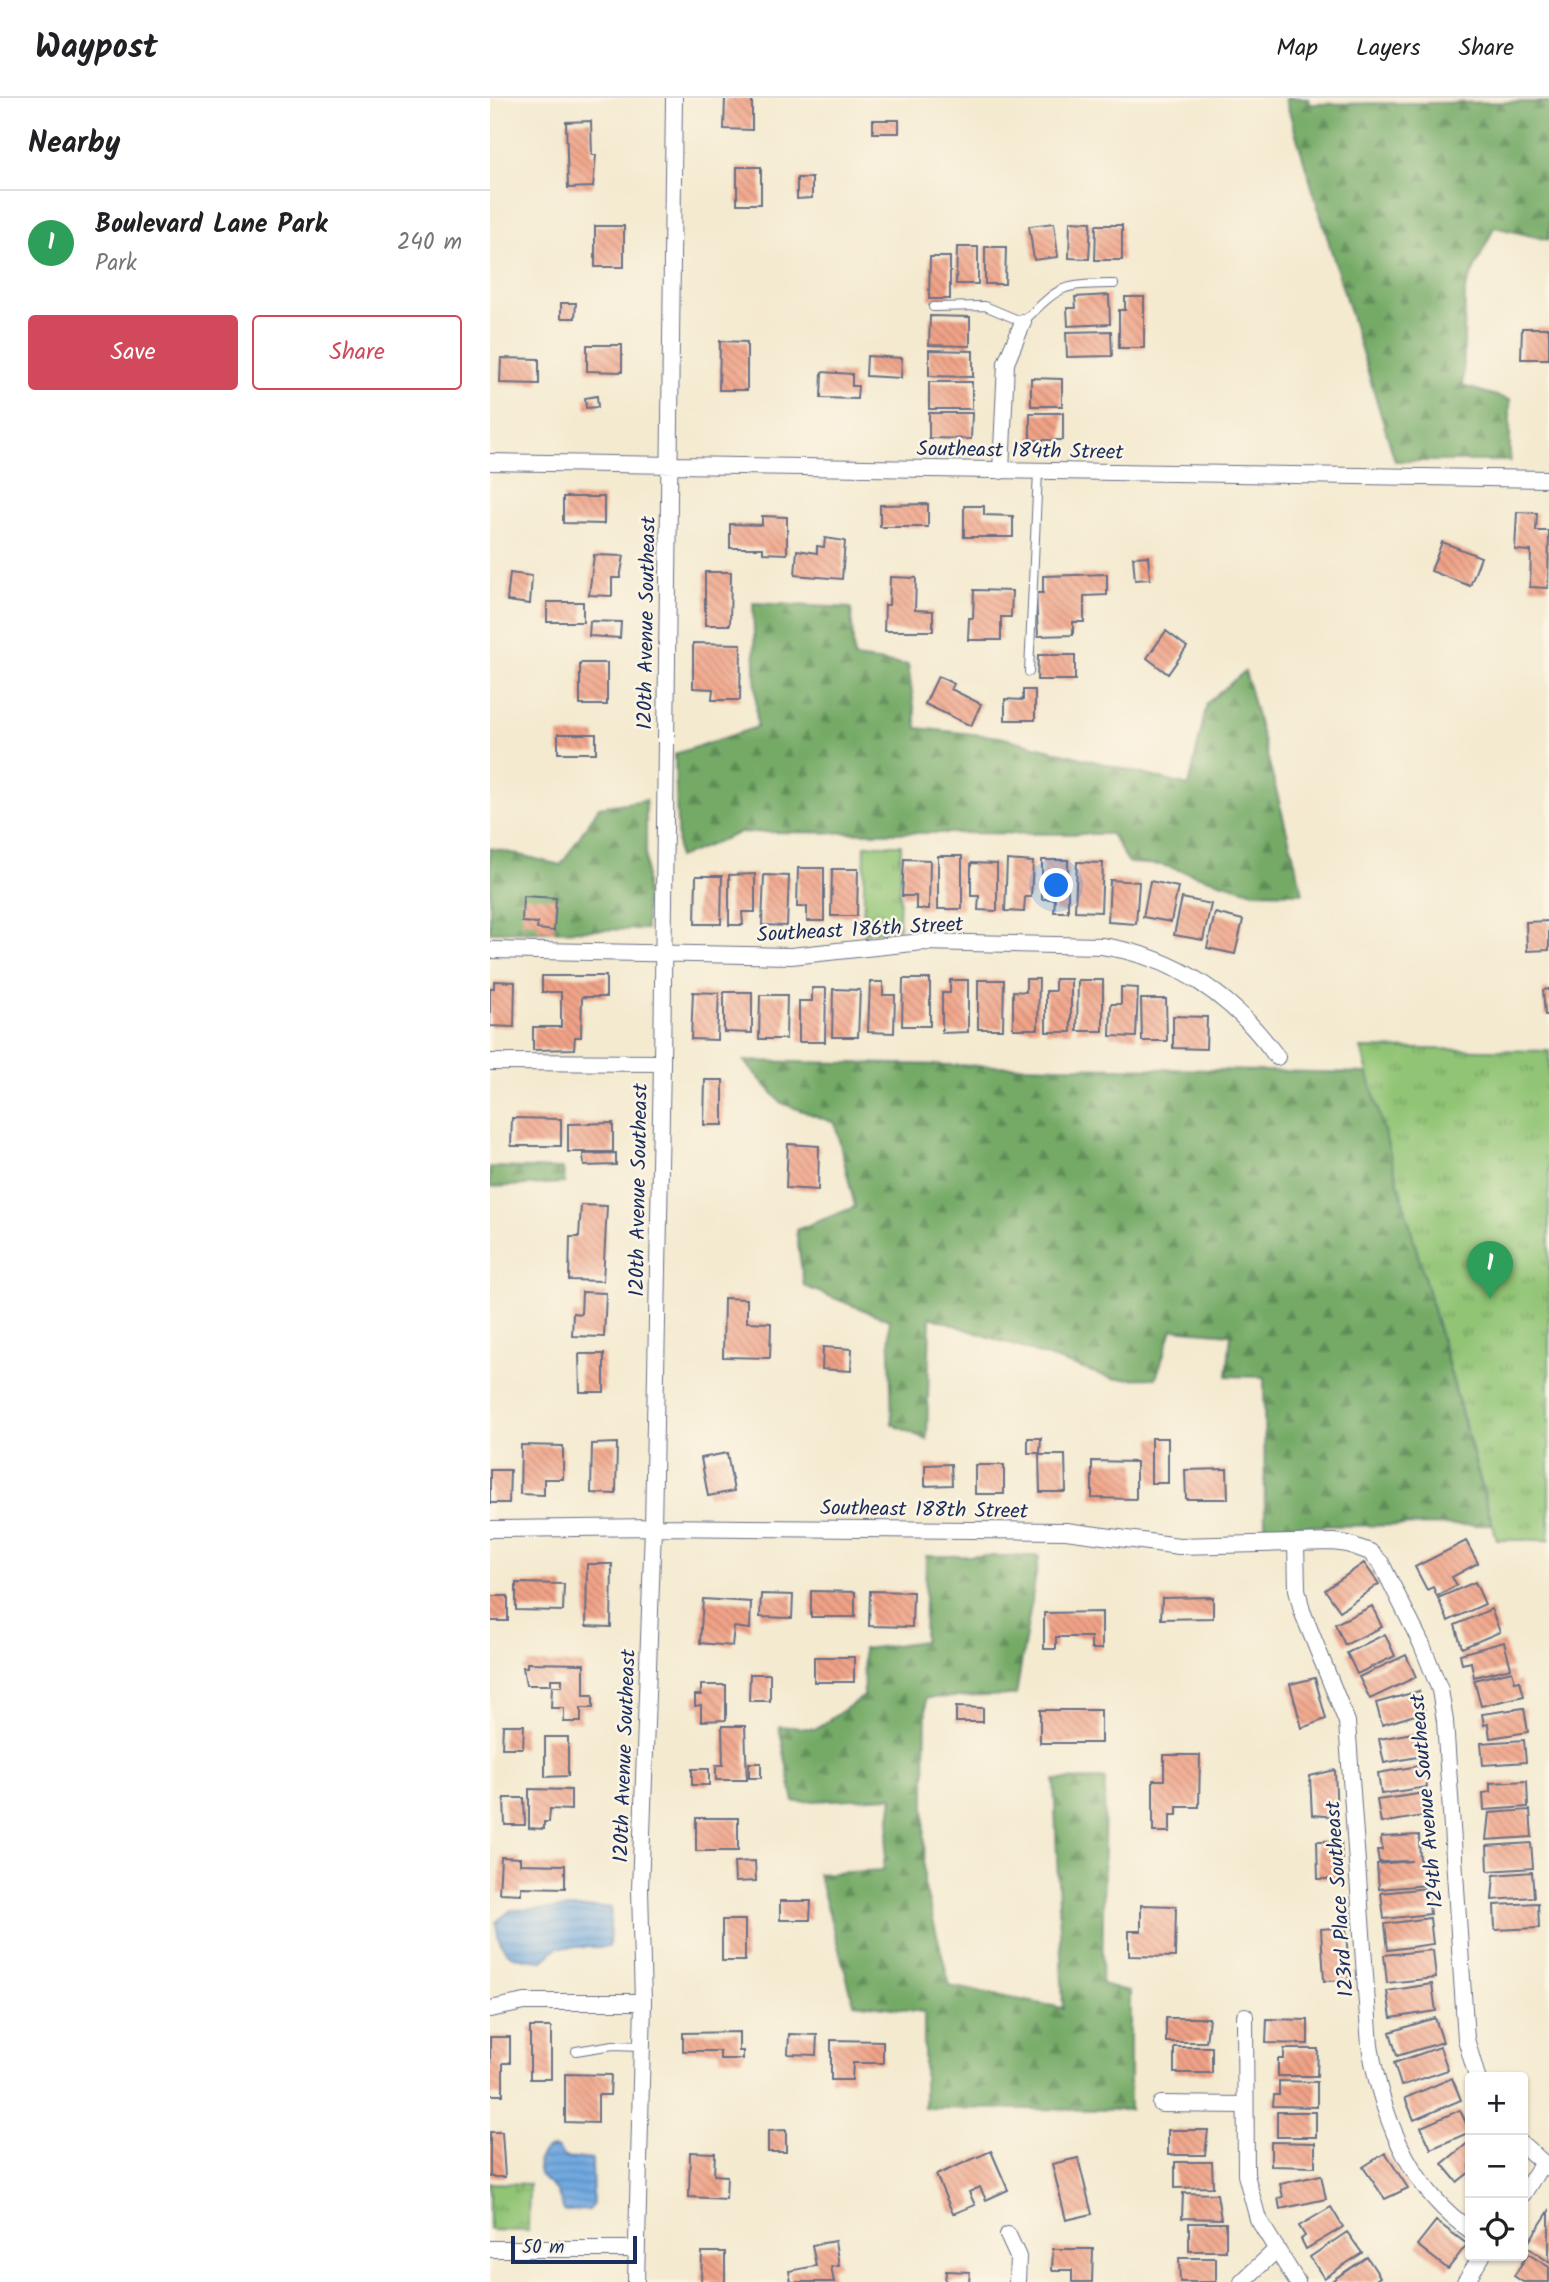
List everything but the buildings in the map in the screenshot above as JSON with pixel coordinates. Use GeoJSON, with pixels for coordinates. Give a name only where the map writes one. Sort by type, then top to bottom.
{"type":"FeatureCollection","features":[{"type":"Feature","properties":{"kind":"street","name":"120th Avenue Southeast"},"geometry":{"type":"LineString","coordinates":[[636,2282],[643,2002],[640,1889],[653,1527],[662,1063],[674,98]]}},
{"type":"Feature","properties":{"kind":"street"},"geometry":{"type":"LineString","coordinates":[[1001,471],[1006,363],[1013,340],[1023,322]]}},
{"type":"Feature","properties":{"kind":"street","name":"Southeast 184th Street"},"geometry":{"type":"LineString","coordinates":[[490,462],[1549,479]]}},
{"type":"Feature","properties":{"kind":"street","name":"Southeast 186th Street"},"geometry":{"type":"LineString","coordinates":[[490,950],[791,956],[922,942],[1102,946],[1131,950],[1191,974],[1232,1003],[1277,1057]]}},
{"type":"Feature","properties":{"kind":"street"},"geometry":{"type":"LineString","coordinates":[[490,1062],[662,1063]]}},
{"type":"Feature","properties":{"kind":"street","name":"Southeast 188th Street"},"geometry":{"type":"LineString","coordinates":[[490,1529],[653,1527],[1066,1531],[1179,1546],[1334,1542],[1356,1546]]}},
{"type":"Feature","properties":{"kind":"street","name":"123rd Place Southeast"},"geometry":{"type":"LineString","coordinates":[[1296,1543],[1297,1589],[1302,1611],[1347,1722],[1370,2046],[1377,2082],[1400,2150],[1422,2185],[1465,2225]]}},
{"type":"Feature","properties":{"kind":"street","name":"124th Avenue Southeast"},"geometry":{"type":"LineString","coordinates":[[1356,1546],[1370,1552],[1381,1563],[1422,1645],[1440,1690],[1466,2039],[1476,2072]]}},
{"type":"Feature","properties":{"kind":"street"},"geometry":{"type":"LineString","coordinates":[[490,2009],[525,2002],[643,2002]]}},
{"type":"Feature","properties":{"kind":"street"},"geometry":{"type":"LineString","coordinates":[[1245,2016],[1243,2105],[1246,2175],[1250,2197],[1258,2219],[1297,2282]]}},
{"type":"Feature","properties":{"kind":"street"},"geometry":{"type":"LineString","coordinates":[[1161,2104],[1243,2105]]}},
{"type":"Feature","properties":{"kind":"street"},"geometry":{"type":"LineString","coordinates":[[1528,2150],[1546,2166],[1528,2188]]}},
{"type":"Feature","properties":{"kind":"street"},"geometry":{"type":"LineString","coordinates":[[1008,2235],[1018,2257],[1017,2282]]}},
{"type":"Feature","properties":{"kind":"street"},"geometry":{"type":"LineString","coordinates":[[490,2249],[636,2249]]}},
{"type":"Feature","properties":{"kind":"street"},"geometry":{"type":"LineString","coordinates":[[1242,2282],[1277,2249]]}},
{"type":"Feature","properties":{"kind":"street"},"geometry":{"type":"LineString","coordinates":[[1465,2282],[1479,2261]]}},
{"type":"Feature","properties":{"kind":"lane"},"geometry":{"type":"LineString","coordinates":[[933,307],[985,306],[1023,322],[1052,293],[1068,285],[1114,284]]}},
{"type":"Feature","properties":{"kind":"lane"},"geometry":{"type":"LineString","coordinates":[[1029,672],[1038,471]]}},
{"type":"Feature","properties":{"kind":"lane"},"geometry":{"type":"LineString","coordinates":[[576,2050],[613,2045],[642,2046]]}},
{"type":"Feature","properties":{"kind":"green space"},"geometry":{"type":"Polygon","coordinates":[[[1285,98],[1308,98],[1310,104],[1549,102],[1549,240],[1494,227],[1465,289],[1463,386],[1510,400],[1510,461],[1395,461],[1285,98]]]}},
{"type":"Feature","properties":{"kind":"green space"},"geometry":{"type":"Polygon","coordinates":[[[753,603],[851,608],[854,658],[908,665],[917,728],[1001,737],[1189,786],[1207,703],[1245,671],[1303,893],[1254,892],[1162,865],[1129,863],[1111,834],[741,832],[678,858],[675,754],[757,727],[753,603]]]}},
{"type":"Feature","properties":{"kind":"green space"},"geometry":{"type":"Polygon","coordinates":[[[646,800],[646,929],[490,932],[490,848],[561,865],[599,807],[646,800]]]}},
{"type":"Feature","properties":{"kind":"green space"},"geometry":{"type":"Polygon","coordinates":[[[865,845],[901,845],[899,928],[863,933],[865,845]]]}},
{"type":"Feature","properties":{"kind":"green space"},"geometry":{"type":"Polygon","coordinates":[[[1361,1048],[1549,1051],[1549,1540],[1497,1540],[1361,1048]]]}},
{"type":"Feature","properties":{"kind":"green space"},"geometry":{"type":"Polygon","coordinates":[[[744,1061],[1368,1073],[1492,1525],[1265,1526],[1264,1377],[1227,1376],[1231,1334],[1172,1329],[1156,1378],[1113,1379],[930,1317],[927,1440],[892,1424],[889,1320],[804,1286],[796,1230],[855,1207],[835,1123],[781,1103],[744,1061]]]}},
{"type":"Feature","properties":{"kind":"green space"},"geometry":{"type":"Polygon","coordinates":[[[490,1167],[563,1169],[565,1183],[490,1187],[490,1167]]]}},
{"type":"Feature","properties":{"kind":"green space"},"geometry":{"type":"Polygon","coordinates":[[[926,1556],[1039,1556],[1016,1695],[926,1698],[924,1884],[950,1986],[1063,2008],[1054,1780],[1105,1779],[1102,1984],[1130,1992],[1130,2110],[924,2108],[924,2012],[854,2003],[818,1874],[883,1870],[893,1797],[794,1802],[779,1726],[816,1729],[864,1696],[863,1649],[924,1641],[926,1556]]]}},
{"type":"Feature","properties":{"kind":"green space"},"geometry":{"type":"Polygon","coordinates":[[[490,2183],[529,2184],[528,2231],[490,2230],[490,2183]]]}},
{"type":"Feature","properties":{"kind":"water"},"geometry":{"type":"Polygon","coordinates":[[[611,1907],[609,1947],[558,1947],[542,1961],[514,1956],[503,1948],[500,1941],[496,1922],[511,1910],[611,1907]]]}},
{"type":"Feature","properties":{"kind":"water"},"geometry":{"type":"Polygon","coordinates":[[[551,2148],[557,2148],[564,2157],[592,2160],[593,2204],[589,2210],[564,2211],[557,2191],[541,2177],[540,2156],[551,2148]]]}},
{"type":"Feature","properties":{"kind":"place","name":"Boulevard Lane Park"},"geometry":{"type":"Point","coordinates":[1490,1299]}}]}
